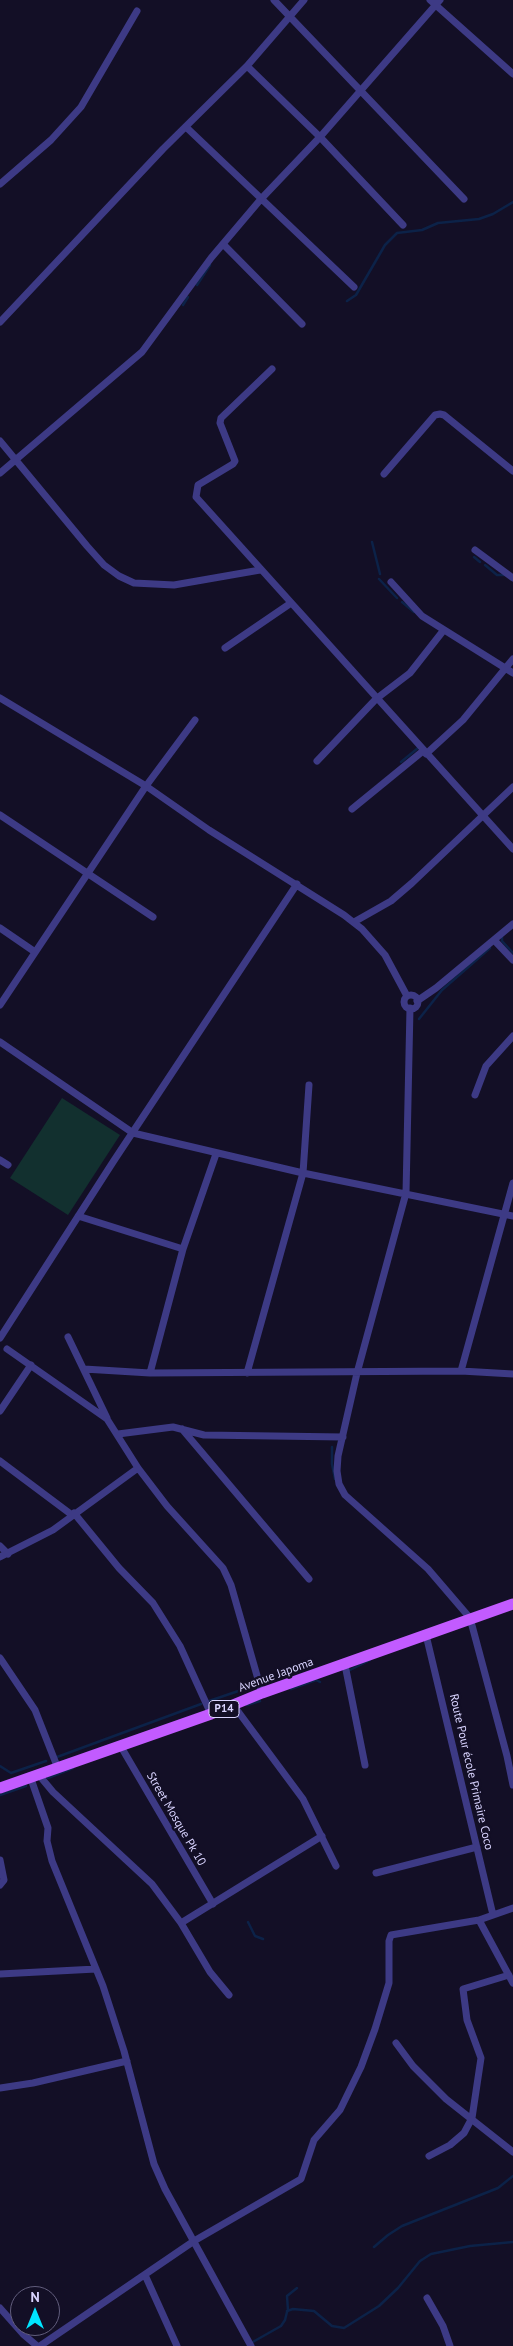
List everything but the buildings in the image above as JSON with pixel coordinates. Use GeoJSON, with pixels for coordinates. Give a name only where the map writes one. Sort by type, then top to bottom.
{"type":"FeatureCollection","features":[{"type":"Feature","properties":{"kind":"main road","name":"P14"},"geometry":{"type":"LineString","coordinates":[[470,1618],[513,1604]]}},
{"type":"Feature","properties":{"kind":"main road","name":"Avenue Japoma"},"geometry":{"type":"LineString","coordinates":[[0,1788],[57,1766],[234,1706],[262,1693],[345,1665],[470,1618]]}},
{"type":"Feature","properties":{"kind":"street"},"geometry":{"type":"LineString","coordinates":[[274,0],[464,199]]}},
{"type":"Feature","properties":{"kind":"street"},"geometry":{"type":"LineString","coordinates":[[0,322],[186,127],[247,66],[304,0]]}},
{"type":"Feature","properties":{"kind":"street"},"geometry":{"type":"LineString","coordinates":[[0,473],[142,352],[223,244],[261,199],[320,137],[435,2],[513,74]]}},
{"type":"Feature","properties":{"kind":"street"},"geometry":{"type":"LineString","coordinates":[[0,184],[51,140],[82,106],[137,12]]}},
{"type":"Feature","properties":{"kind":"street"},"geometry":{"type":"LineString","coordinates":[[247,66],[320,137],[403,225]]}},
{"type":"Feature","properties":{"kind":"street"},"geometry":{"type":"LineString","coordinates":[[186,127],[354,287]]}},
{"type":"Feature","properties":{"kind":"street"},"geometry":{"type":"LineString","coordinates":[[223,244],[302,324]]}},
{"type":"Feature","properties":{"kind":"street"},"geometry":{"type":"LineString","coordinates":[[272,369],[220,420],[235,457],[233,464],[201,482],[196,489],[199,501],[513,849]]}},
{"type":"Feature","properties":{"kind":"street"},"geometry":{"type":"LineString","coordinates":[[384,474],[436,415],[440,414],[444,415],[513,471]]}},
{"type":"Feature","properties":{"kind":"street"},"geometry":{"type":"LineString","coordinates":[[0,440],[104,565],[134,583],[174,585],[260,570]]}},
{"type":"Feature","properties":{"kind":"street"},"geometry":{"type":"LineString","coordinates":[[475,550],[513,578]]}},
{"type":"Feature","properties":{"kind":"street"},"geometry":{"type":"LineString","coordinates":[[391,582],[422,616],[443,631],[510,671]]}},
{"type":"Feature","properties":{"kind":"street"},"geometry":{"type":"LineString","coordinates":[[225,648],[290,603]]}},
{"type":"Feature","properties":{"kind":"street"},"geometry":{"type":"LineString","coordinates":[[317,760],[376,699],[410,673],[443,631]]}},
{"type":"Feature","properties":{"kind":"street"},"geometry":{"type":"LineString","coordinates":[[352,809],[425,752],[462,720],[510,671],[513,659]]}},
{"type":"Feature","properties":{"kind":"street"},"geometry":{"type":"LineString","coordinates":[[0,698],[146,786],[210,830],[354,922],[385,955],[407,996]]}},
{"type":"Feature","properties":{"kind":"street"},"geometry":{"type":"LineString","coordinates":[[0,1005],[146,786],[195,720]]}},
{"type":"Feature","properties":{"kind":"street"},"geometry":{"type":"LineString","coordinates":[[354,922],[391,901],[513,787]]}},
{"type":"Feature","properties":{"kind":"street"},"geometry":{"type":"LineString","coordinates":[[0,816],[153,917]]}},
{"type":"Feature","properties":{"kind":"street"},"geometry":{"type":"LineString","coordinates":[[0,1338],[78,1216],[297,884]]}},
{"type":"Feature","properties":{"kind":"street"},"geometry":{"type":"LineString","coordinates":[[410,1008],[495,941],[513,924]]}},
{"type":"Feature","properties":{"kind":"street"},"geometry":{"type":"LineString","coordinates":[[0,928],[35,952]]}},
{"type":"Feature","properties":{"kind":"street"},"geometry":{"type":"LineString","coordinates":[[495,941],[513,960]]}},
{"type":"Feature","properties":{"kind":"street"},"geometry":{"type":"LineString","coordinates":[[407,996],[413,996],[417,1001]]}},
{"type":"Feature","properties":{"kind":"street"},"geometry":{"type":"LineString","coordinates":[[407,996],[404,1002],[410,1008],[406,1194],[357,1373],[343,1437],[338,1471],[339,1484],[345,1494],[428,1569],[470,1618],[510,1755],[513,1785]]}},
{"type":"Feature","properties":{"kind":"street"},"geometry":{"type":"LineString","coordinates":[[475,1095],[486,1066],[513,1036]]}},
{"type":"Feature","properties":{"kind":"street"},"geometry":{"type":"LineString","coordinates":[[0,1042],[133,1133],[216,1154],[513,1216]]}},
{"type":"Feature","properties":{"kind":"street"},"geometry":{"type":"LineString","coordinates":[[248,1373],[303,1173],[309,1085]]}},
{"type":"Feature","properties":{"kind":"street"},"geometry":{"type":"LineString","coordinates":[[150,1373],[183,1249],[216,1154]]}},
{"type":"Feature","properties":{"kind":"street"},"geometry":{"type":"LineString","coordinates":[[0,1160],[8,1165]]}},
{"type":"Feature","properties":{"kind":"street"},"geometry":{"type":"LineString","coordinates":[[461,1371],[513,1183]]}},
{"type":"Feature","properties":{"kind":"street"},"geometry":{"type":"LineString","coordinates":[[78,1216],[183,1249]]}},
{"type":"Feature","properties":{"kind":"street"},"geometry":{"type":"LineString","coordinates":[[68,1337],[107,1419],[138,1468],[167,1506],[223,1568],[231,1585],[262,1693]]}},
{"type":"Feature","properties":{"kind":"street"},"geometry":{"type":"LineString","coordinates":[[8,1349],[107,1419]]}},
{"type":"Feature","properties":{"kind":"street"},"geometry":{"type":"LineString","coordinates":[[0,1411],[31,1365]]}},
{"type":"Feature","properties":{"kind":"street"},"geometry":{"type":"LineString","coordinates":[[84,1369],[150,1373],[461,1371],[513,1374]]}},
{"type":"Feature","properties":{"kind":"street"},"geometry":{"type":"LineString","coordinates":[[118,1434],[164,1427],[181,1427],[204,1435],[343,1437]]}},
{"type":"Feature","properties":{"kind":"street"},"geometry":{"type":"LineString","coordinates":[[181,1427],[309,1579]]}},
{"type":"Feature","properties":{"kind":"street"},"geometry":{"type":"LineString","coordinates":[[0,1461],[73,1514],[120,1568],[153,1602],[180,1646],[211,1714]]}},
{"type":"Feature","properties":{"kind":"street"},"geometry":{"type":"LineString","coordinates":[[0,1557],[53,1530],[138,1468]]}},
{"type":"Feature","properties":{"kind":"street"},"geometry":{"type":"LineString","coordinates":[[0,1546],[8,1554]]}},
{"type":"Feature","properties":{"kind":"street","name":"Route Pour école Primaire Coco"},"geometry":{"type":"LineString","coordinates":[[426,1635],[493,1915]]}},
{"type":"Feature","properties":{"kind":"street"},"geometry":{"type":"LineString","coordinates":[[0,1658],[34,1710],[57,1766]]}},
{"type":"Feature","properties":{"kind":"street"},"geometry":{"type":"LineString","coordinates":[[345,1665],[365,1765]]}},
{"type":"Feature","properties":{"kind":"street"},"geometry":{"type":"LineString","coordinates":[[234,1706],[303,1799],[336,1866]]}},
{"type":"Feature","properties":{"kind":"street","name":"Street Mosque Pk 10"},"geometry":{"type":"LineString","coordinates":[[120,1745],[213,1904]]}},
{"type":"Feature","properties":{"kind":"street"},"geometry":{"type":"LineString","coordinates":[[34,1775],[152,1884],[181,1922],[203,1962],[229,1995]]}},
{"type":"Feature","properties":{"kind":"street"},"geometry":{"type":"LineString","coordinates":[[34,1775],[48,1828],[47,1841],[52,1861],[96,1968],[127,2061],[154,2164],[165,2189],[251,2346]]}},
{"type":"Feature","properties":{"kind":"street"},"geometry":{"type":"LineString","coordinates":[[181,1922],[322,1836]]}},
{"type":"Feature","properties":{"kind":"street"},"geometry":{"type":"LineString","coordinates":[[376,1873],[477,1847]]}},
{"type":"Feature","properties":{"kind":"street"},"geometry":{"type":"LineString","coordinates":[[0,1860],[4,1880],[0,1885]]}},
{"type":"Feature","properties":{"kind":"street"},"geometry":{"type":"LineString","coordinates":[[0,2308],[23,2334],[38,2346],[194,2241],[297,2183],[304,2175],[314,2140],[340,2110],[361,2067],[389,1983],[389,1941],[392,1935],[479,1920],[513,1908]]}},
{"type":"Feature","properties":{"kind":"street"},"geometry":{"type":"LineString","coordinates":[[479,1920],[513,1983]]}},
{"type":"Feature","properties":{"kind":"street"},"geometry":{"type":"LineString","coordinates":[[0,1974],[96,1968]]}},
{"type":"Feature","properties":{"kind":"street"},"geometry":{"type":"LineString","coordinates":[[430,2156],[450,2145],[464,2133],[472,2118],[481,2058],[467,2020],[463,1988],[509,1974]]}},
{"type":"Feature","properties":{"kind":"street"},"geometry":{"type":"LineString","coordinates":[[396,2043],[413,2066],[446,2099],[513,2152]]}},
{"type":"Feature","properties":{"kind":"street"},"geometry":{"type":"LineString","coordinates":[[0,2088],[33,2083],[127,2061]]}},
{"type":"Feature","properties":{"kind":"street"},"geometry":{"type":"LineString","coordinates":[[145,2275],[177,2346]]}},
{"type":"Feature","properties":{"kind":"street"},"geometry":{"type":"LineString","coordinates":[[427,2298],[443,2326],[450,2346]]}},
{"type":"Feature","properties":{"kind":"green space"},"geometry":{"type":"Polygon","coordinates":[[[62,1098],[120,1135],[68,1215],[10,1178],[62,1098]]]}},
{"type":"Feature","properties":{"kind":"waterway"},"geometry":{"type":"LineString","coordinates":[[347,301],[356,295],[385,245],[397,233],[422,230],[438,223],[479,219],[493,214],[513,202]]}},
{"type":"Feature","properties":{"kind":"waterway"},"geometry":{"type":"LineString","coordinates":[[197,285],[210,265]]}},
{"type":"Feature","properties":{"kind":"waterway"},"geometry":{"type":"LineString","coordinates":[[183,305],[188,297]]}},
{"type":"Feature","properties":{"kind":"waterway"},"geometry":{"type":"LineString","coordinates":[[372,542],[380,574]]}},
{"type":"Feature","properties":{"kind":"waterway"},"geometry":{"type":"LineString","coordinates":[[474,557],[480,562]]}},
{"type":"Feature","properties":{"kind":"waterway"},"geometry":{"type":"LineString","coordinates":[[485,565],[497,575],[505,575]]}},
{"type":"Feature","properties":{"kind":"waterway"},"geometry":{"type":"LineString","coordinates":[[379,579],[397,598]]}},
{"type":"Feature","properties":{"kind":"waterway"},"geometry":{"type":"LineString","coordinates":[[402,602],[414,612]]}},
{"type":"Feature","properties":{"kind":"waterway"},"geometry":{"type":"LineString","coordinates":[[401,762],[418,748]]}},
{"type":"Feature","properties":{"kind":"waterway"},"geometry":{"type":"LineString","coordinates":[[502,936],[502,941],[513,953]]}},
{"type":"Feature","properties":{"kind":"waterway"},"geometry":{"type":"LineString","coordinates":[[419,1019],[442,990],[490,948]]}},
{"type":"Feature","properties":{"kind":"waterway"},"geometry":{"type":"LineString","coordinates":[[332,1447],[332,1464],[335,1479]]}},
{"type":"Feature","properties":{"kind":"waterway"},"geometry":{"type":"LineString","coordinates":[[263,1682],[299,1668],[311,1659]]}},
{"type":"Feature","properties":{"kind":"waterway"},"geometry":{"type":"LineString","coordinates":[[350,1670],[370,1660]]}},
{"type":"Feature","properties":{"kind":"waterway"},"geometry":{"type":"LineString","coordinates":[[291,1689],[316,1680],[320,1682]]}},
{"type":"Feature","properties":{"kind":"waterway"},"geometry":{"type":"LineString","coordinates":[[209,1701],[256,1685]]}},
{"type":"Feature","properties":{"kind":"waterway"},"geometry":{"type":"LineString","coordinates":[[247,1705],[260,1701]]}},
{"type":"Feature","properties":{"kind":"waterway"},"geometry":{"type":"LineString","coordinates":[[57,1757],[201,1704]]}},
{"type":"Feature","properties":{"kind":"waterway"},"geometry":{"type":"LineString","coordinates":[[0,1766],[11,1773],[46,1761]]}},
{"type":"Feature","properties":{"kind":"waterway"},"geometry":{"type":"LineString","coordinates":[[48,1778],[73,1768]]}},
{"type":"Feature","properties":{"kind":"waterway"},"geometry":{"type":"LineString","coordinates":[[0,1795],[26,1786]]}},
{"type":"Feature","properties":{"kind":"waterway"},"geometry":{"type":"LineString","coordinates":[[248,1922],[255,1936],[263,1939]]}},
{"type":"Feature","properties":{"kind":"waterway"},"geometry":{"type":"LineString","coordinates":[[374,2247],[402,2226],[498,2188],[513,2176]]}},
{"type":"Feature","properties":{"kind":"waterway"},"geometry":{"type":"LineString","coordinates":[[287,2311],[293,2309],[314,2311],[332,2326],[344,2328],[379,2306],[398,2288],[420,2261],[431,2254],[470,2246],[513,2242]]}},
{"type":"Feature","properties":{"kind":"waterway"},"geometry":{"type":"LineString","coordinates":[[288,2311],[287,2296],[297,2288]]}},
{"type":"Feature","properties":{"kind":"waterway"},"geometry":{"type":"LineString","coordinates":[[251,2343],[281,2326],[287,2312]]}}]}
